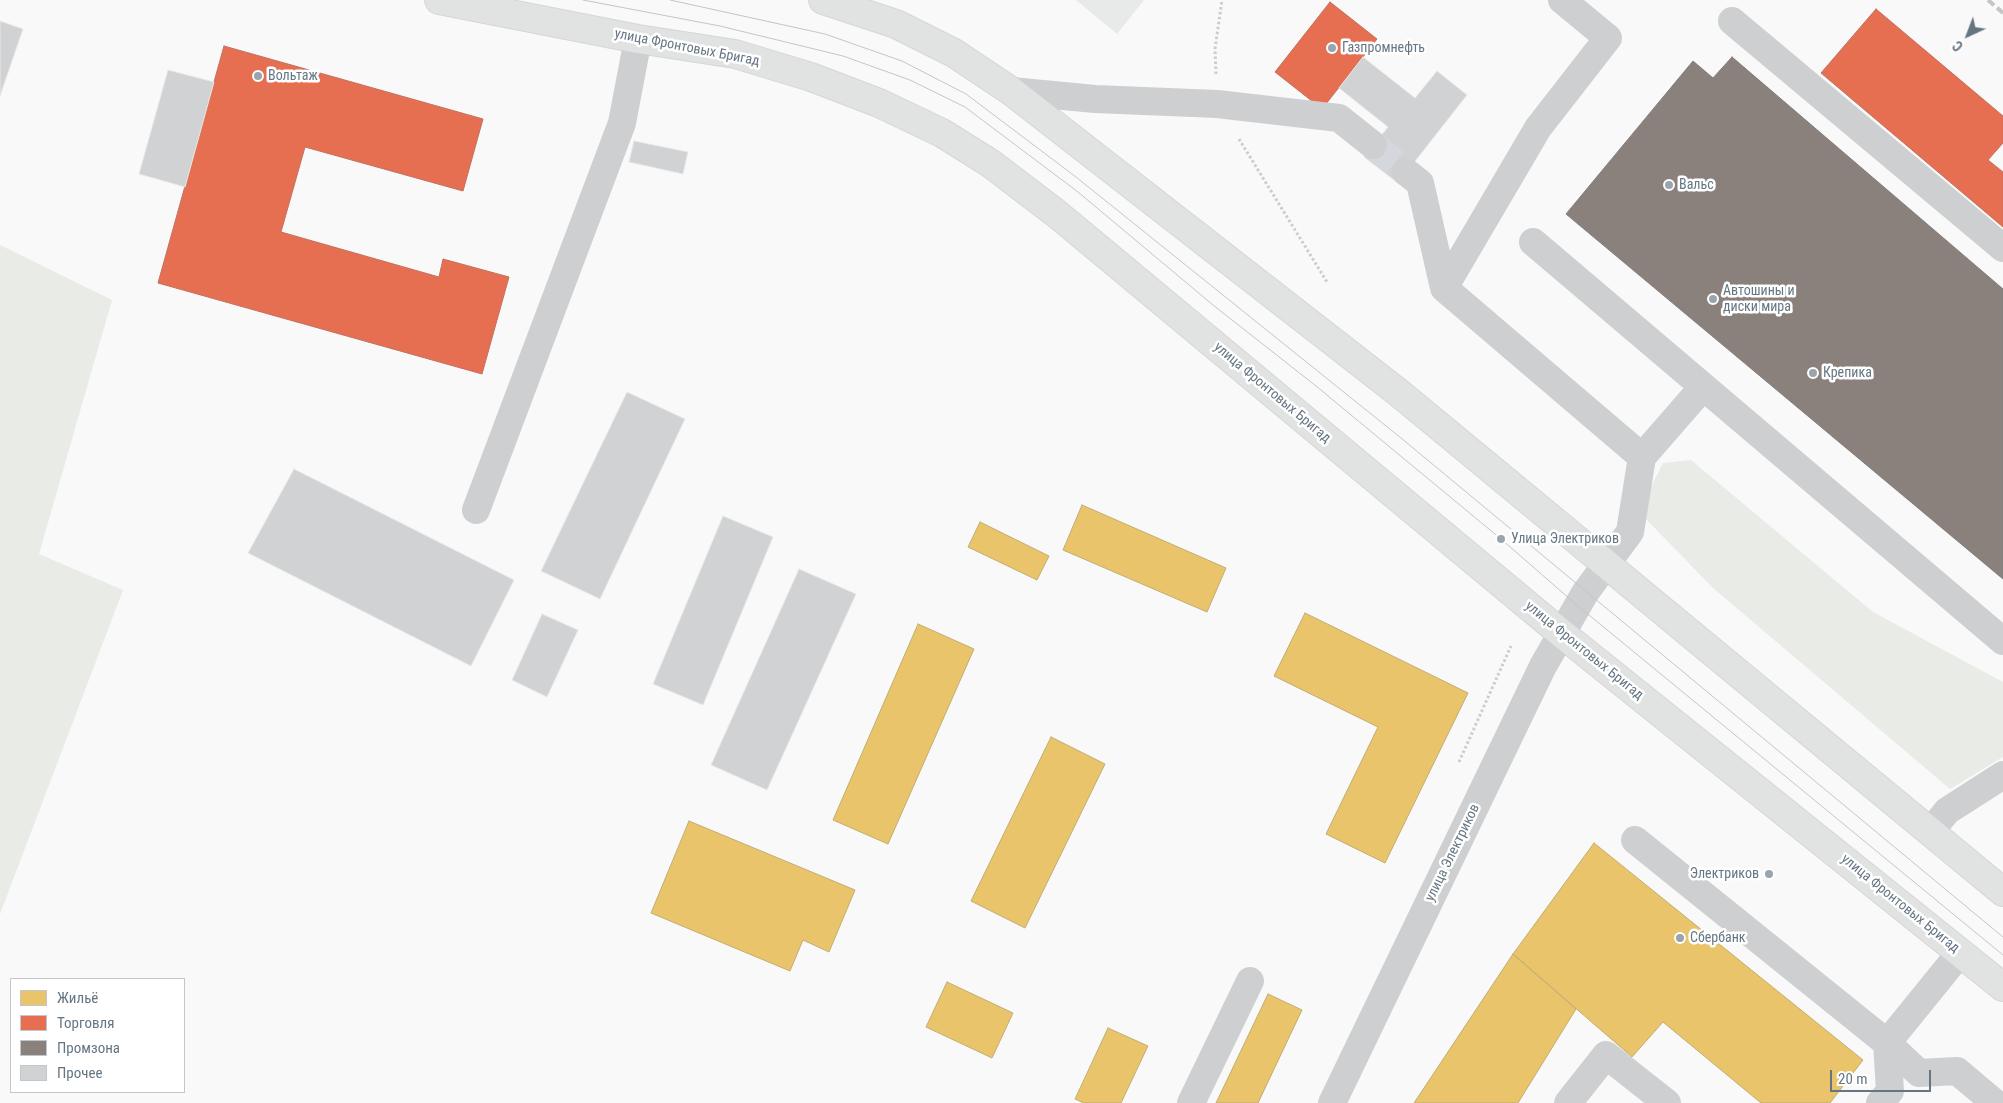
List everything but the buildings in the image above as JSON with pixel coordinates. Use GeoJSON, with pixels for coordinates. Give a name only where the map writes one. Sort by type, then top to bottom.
{"type":"FeatureCollection","features":[{"type":"Feature","properties":{"kind":"main road","name":"улица Фронтовых Бригад"},"geometry":{"type":"LineString","coordinates":[[439,0],[638,39],[735,54],[811,77],[879,103],[942,133],[990,163],[1057,214],[1561,633],[2003,987]]}},
{"type":"Feature","properties":{"kind":"main road"},"geometry":{"type":"LineString","coordinates":[[823,0],[896,24],[954,53],[1011,91],[1399,393],[2003,892]]}},
{"type":"Feature","properties":{"kind":"lane"},"geometry":{"type":"LineString","coordinates":[[1444,288],[1538,128],[1608,38],[1562,0]]}},
{"type":"Feature","properties":{"kind":"lane"},"geometry":{"type":"LineString","coordinates":[[1732,21],[2003,248]]}},
{"type":"Feature","properties":{"kind":"lane"},"geometry":{"type":"LineString","coordinates":[[476,510],[622,123],[638,39]]}},
{"type":"Feature","properties":{"kind":"lane"},"geometry":{"type":"LineString","coordinates":[[1011,91],[1095,99],[1217,104],[1339,118],[1373,145]]}},
{"type":"Feature","properties":{"kind":"lane"},"geometry":{"type":"LineString","coordinates":[[1406,172],[1420,183],[1444,288],[1642,457],[1703,387]]}},
{"type":"Feature","properties":{"kind":"lane"},"geometry":{"type":"LineString","coordinates":[[1533,242],[2003,641]]}},
{"type":"Feature","properties":{"kind":"lane","name":"улица Электриков"},"geometry":{"type":"LineString","coordinates":[[1332,1103],[1543,666],[1578,606],[1630,532],[1642,457]]}},
{"type":"Feature","properties":{"kind":"lane"},"geometry":{"type":"LineString","coordinates":[[1930,832],[1947,811],[2003,775]]}},
{"type":"Feature","properties":{"kind":"lane"},"geometry":{"type":"LineString","coordinates":[[1635,840],[1887,1043],[1919,1073],[1957,1071],[1995,1103]]}},
{"type":"Feature","properties":{"kind":"lane"},"geometry":{"type":"LineString","coordinates":[[1880,1103],[1890,1091],[1887,1043],[1960,953]]}},
{"type":"Feature","properties":{"kind":"lane"},"geometry":{"type":"LineString","coordinates":[[1191,1103],[1250,981]]}},
{"type":"Feature","properties":{"kind":"lane"},"geometry":{"type":"LineString","coordinates":[[1568,1103],[1606,1055],[1667,1103]]}},
{"type":"Feature","properties":{"kind":"path"},"geometry":{"type":"LineString","coordinates":[[1222,0],[1215,48],[1217,104],[1327,282]]}},
{"type":"Feature","properties":{"kind":"shaded area"},"geometry":{"type":"Polygon","coordinates":[[[1076,0],[1144,0],[1117,34],[1076,0]]]}},
{"type":"Feature","properties":{"kind":"shaded area"},"geometry":{"type":"Polygon","coordinates":[[[0,245],[112,300],[39,554],[123,590],[0,914],[0,245]]]}},
{"type":"Feature","properties":{"kind":"shaded area"},"geometry":{"type":"Polygon","coordinates":[[[1691,460],[1873,612],[2003,682],[2003,757],[1950,789],[1713,588],[1644,517],[1649,491],[1663,463],[1691,460]]]}},
{"type":"Feature","properties":{"kind":"tunnel"},"geometry":{"type":"LineString","coordinates":[[1373,145],[1406,172]]}},
{"type":"Feature","properties":{"kind":"tram line"},"geometry":{"type":"LineString","coordinates":[[583,0],[720,26],[843,56],[910,80],[965,107],[1078,192],[1213,305],[1316,386],[1501,539],[1578,606],[2003,955]]}},
{"type":"Feature","properties":{"kind":"tram line"},"geometry":{"type":"LineString","coordinates":[[670,0],[825,34],[902,61],[966,94],[1076,177],[1401,438],[2003,937]]}},
{"type":"Feature","properties":{"kind":"railway"},"geometry":{"type":"LineString","coordinates":[[1988,0],[2003,13]]}},
{"type":"Feature","properties":{"kind":"place","name":"Газпромнефть"},"geometry":{"type":"Point","coordinates":[1332,48]}},
{"type":"Feature","properties":{"kind":"place","name":"Вольтаж"},"geometry":{"type":"Point","coordinates":[258,76]}},
{"type":"Feature","properties":{"kind":"place","name":"Вальс"},"geometry":{"type":"Point","coordinates":[1669,185]}},
{"type":"Feature","properties":{"kind":"place","name":"Автошины и диски мира"},"geometry":{"type":"Point","coordinates":[1713,299]}},
{"type":"Feature","properties":{"kind":"place","name":"Крепика"},"geometry":{"type":"Point","coordinates":[1813,373]}},
{"type":"Feature","properties":{"kind":"place","name":"Улица Электриков"},"geometry":{"type":"Point","coordinates":[1501,539]}},
{"type":"Feature","properties":{"kind":"place","name":"Электриков"},"geometry":{"type":"Point","coordinates":[1769,874]}},
{"type":"Feature","properties":{"kind":"place","name":"Сбербанк"},"geometry":{"type":"Point","coordinates":[1680,938]}}]}
